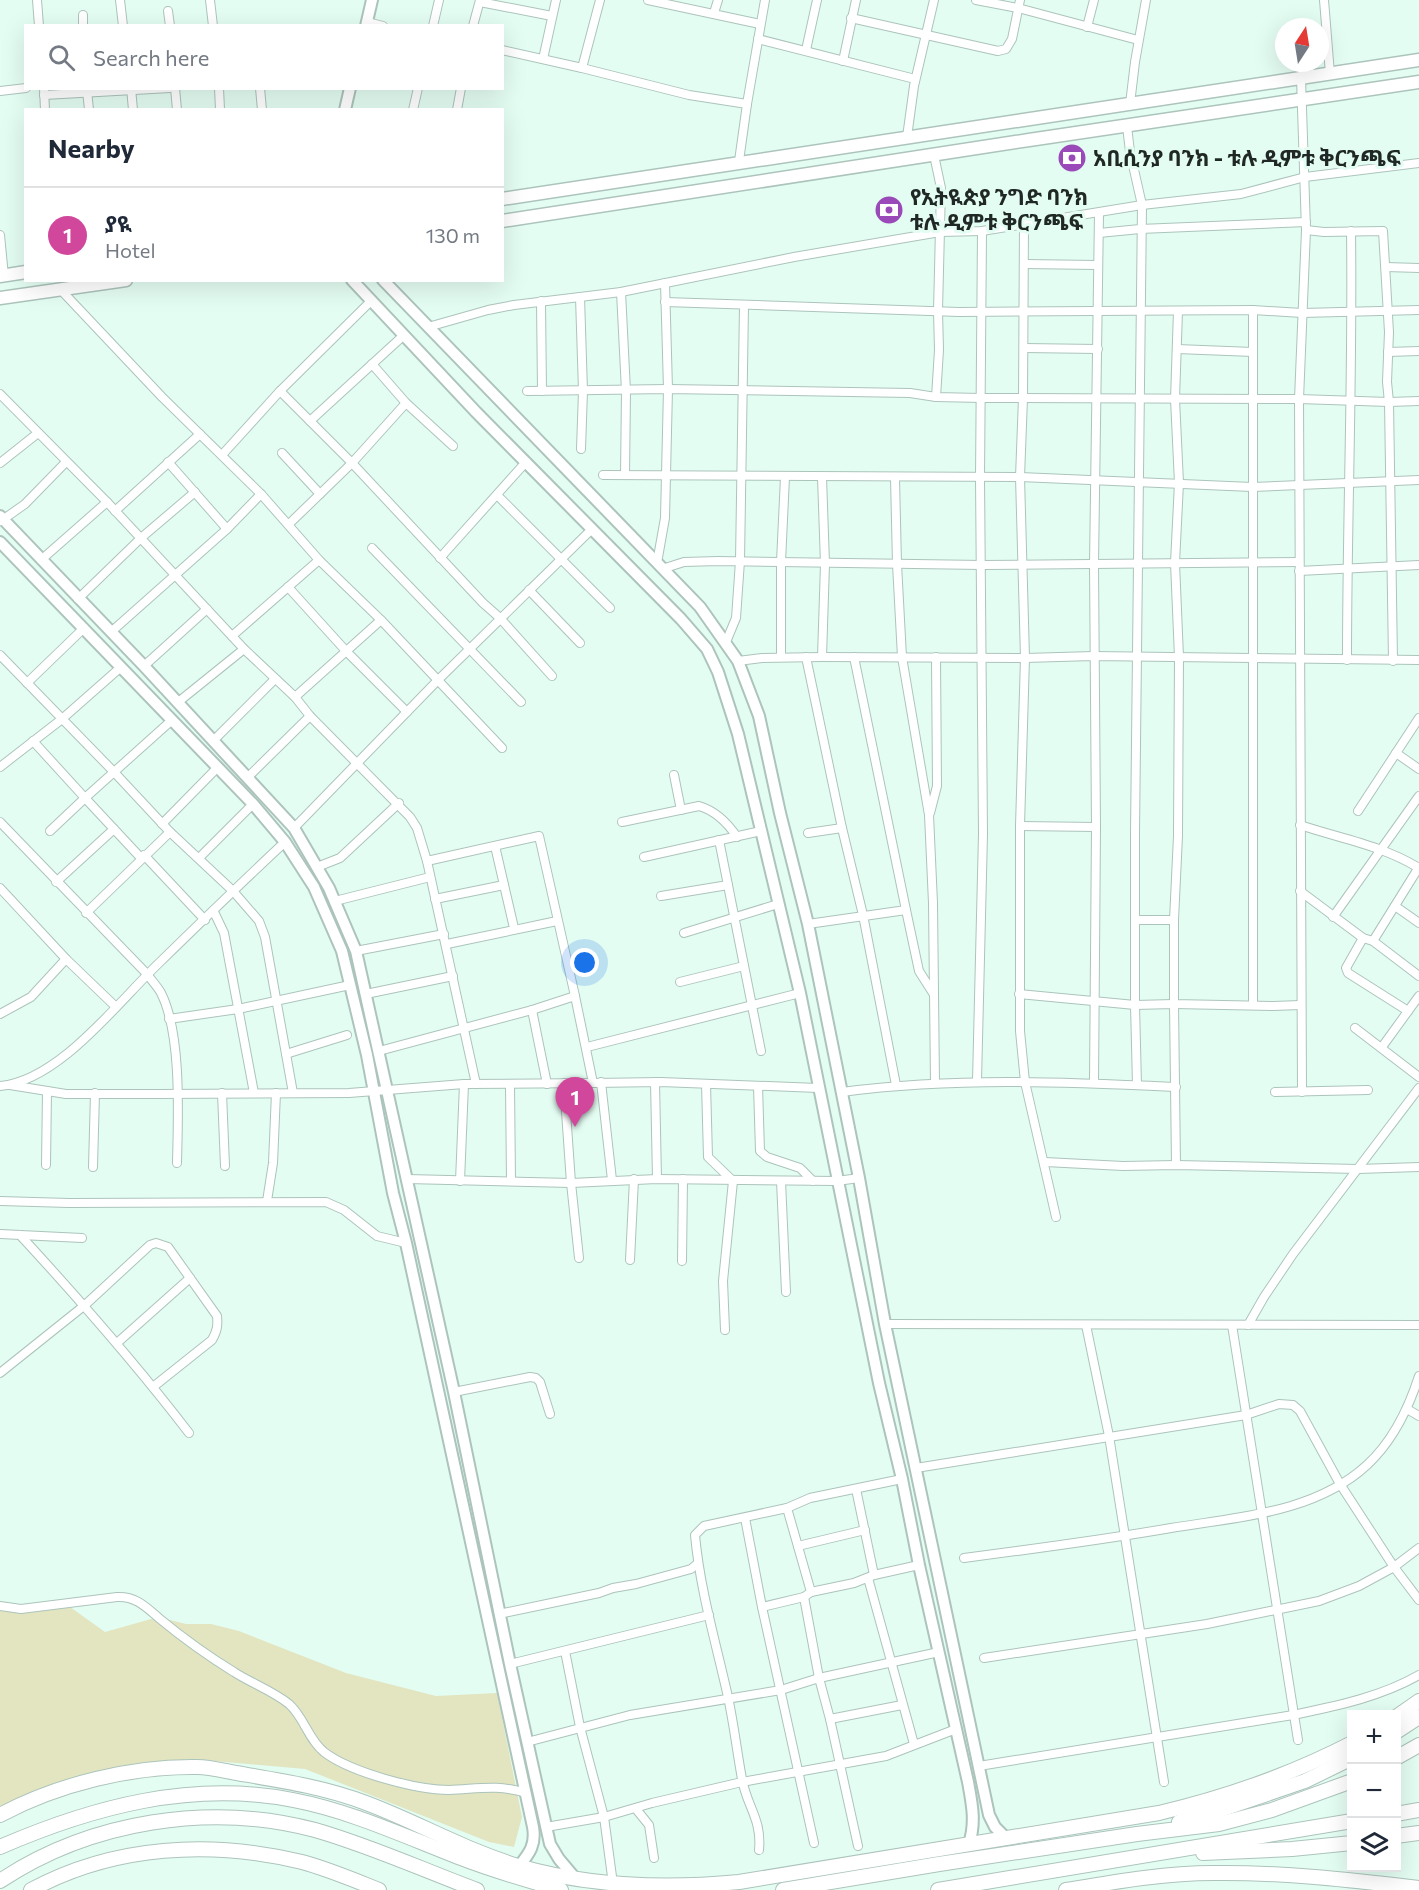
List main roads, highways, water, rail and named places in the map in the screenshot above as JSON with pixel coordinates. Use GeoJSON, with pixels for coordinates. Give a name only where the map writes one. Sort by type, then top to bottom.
{"type":"FeatureCollection","features":[{"type":"Feature","properties":{"kind":"highway"},"geometry":{"type":"LineString","coordinates":[[1401,1714],[1419,1701]]}},
{"type":"Feature","properties":{"kind":"highway"},"geometry":{"type":"LineString","coordinates":[[1401,1729],[1419,1717]]}},
{"type":"Feature","properties":{"kind":"highway"},"geometry":{"type":"LineString","coordinates":[[1401,1755],[1419,1744]]}},
{"type":"Feature","properties":{"kind":"highway"},"geometry":{"type":"LineString","coordinates":[[0,1815],[43,1796],[87,1782],[121,1774],[167,1768],[200,1767],[286,1782],[365,1802],[519,1866],[613,1884],[660,1887],[696,1886],[728,1883],[1159,1813],[1211,1801],[1304,1767],[1347,1746]]}},
{"type":"Feature","properties":{"kind":"highway"},"geometry":{"type":"LineString","coordinates":[[1137,1834],[1275,1792],[1305,1781],[1347,1760]]}},
{"type":"Feature","properties":{"kind":"highway"},"geometry":{"type":"LineString","coordinates":[[783,1890],[1137,1834],[1219,1824],[1272,1810],[1347,1783]]}},
{"type":"Feature","properties":{"kind":"highway"},"geometry":{"type":"LineString","coordinates":[[0,1849],[19,1839],[74,1818],[120,1805],[200,1794],[248,1795],[292,1800],[342,1813],[462,1858],[561,1890]]}},
{"type":"Feature","properties":{"kind":"highway"},"geometry":{"type":"LineString","coordinates":[[1401,1813],[1419,1810]]}},
{"type":"Feature","properties":{"kind":"highway"},"geometry":{"type":"LineString","coordinates":[[0,1881],[19,1868],[71,1844],[113,1830],[157,1821],[235,1819],[271,1822],[313,1830],[375,1849],[477,1890]]}},
{"type":"Feature","properties":{"kind":"highway"},"geometry":{"type":"LineString","coordinates":[[938,1890],[1347,1822]]}},
{"type":"Feature","properties":{"kind":"highway"},"geometry":{"type":"LineString","coordinates":[[1401,1835],[1419,1833]]}},
{"type":"Feature","properties":{"kind":"highway"},"geometry":{"type":"LineString","coordinates":[[1144,1856],[1292,1849],[1347,1843]]}},
{"type":"Feature","properties":{"kind":"highway"},"geometry":{"type":"LineString","coordinates":[[31,1890],[87,1867],[119,1858],[147,1852],[213,1848],[302,1862],[379,1890]]}},
{"type":"Feature","properties":{"kind":"highway"},"geometry":{"type":"LineString","coordinates":[[1066,1890],[1164,1876],[1210,1873],[1272,1874],[1419,1888]]}},
{"type":"Feature","properties":{"kind":"main road"},"geometry":{"type":"LineString","coordinates":[[366,24],[372,0]]}},
{"type":"Feature","properties":{"kind":"main road"},"geometry":{"type":"LineString","coordinates":[[504,199],[1419,60]]}},
{"type":"Feature","properties":{"kind":"main road"},"geometry":{"type":"LineString","coordinates":[[504,221],[1419,82]]}},
{"type":"Feature","properties":{"kind":"main road"},"geometry":{"type":"LineString","coordinates":[[345,108],[350,90]]}},
{"type":"Feature","properties":{"kind":"main road"},"geometry":{"type":"LineString","coordinates":[[2,276],[24,272]]}},
{"type":"Feature","properties":{"kind":"main road"},"geometry":{"type":"LineString","coordinates":[[0,298],[111,282]]}},
{"type":"Feature","properties":{"kind":"main road"},"geometry":{"type":"LineString","coordinates":[[354,282],[526,462],[681,619],[707,649],[718,672],[738,734],[800,993],[879,1383],[974,1814],[974,1830],[969,1844]]}},
{"type":"Feature","properties":{"kind":"main road"},"geometry":{"type":"LineString","coordinates":[[385,282],[700,607],[738,661],[759,716],[780,813],[808,924],[859,1178],[885,1324],[989,1815],[995,1827],[1006,1838]]}},
{"type":"Feature","properties":{"kind":"main road"},"geometry":{"type":"LineString","coordinates":[[1,519],[144,666],[294,828],[335,901],[356,951],[388,1089],[550,1844],[575,1878]]}},
{"type":"Feature","properties":{"kind":"main road"},"geometry":{"type":"LineString","coordinates":[[0,542],[218,767],[285,842],[314,887],[342,951],[393,1193],[526,1793],[535,1840],[531,1851],[519,1866]]}},
{"type":"Feature","properties":{"kind":"place","name":"አቢሲንያ ባንክ - ቱሉ ዲምቱ ቅርንጫፍ"},"geometry":{"type":"Point","coordinates":[1072,158]}},
{"type":"Feature","properties":{"kind":"place","name":"የኢትዪጵያ ንግድ ባንክ ቱሉ ዲምቱ ቅርንጫፍ"},"geometry":{"type":"Point","coordinates":[889,210]}},
{"type":"Feature","properties":{"kind":"place","name":"ያዪ"},"geometry":{"type":"Point","coordinates":[575,1127]}}]}
